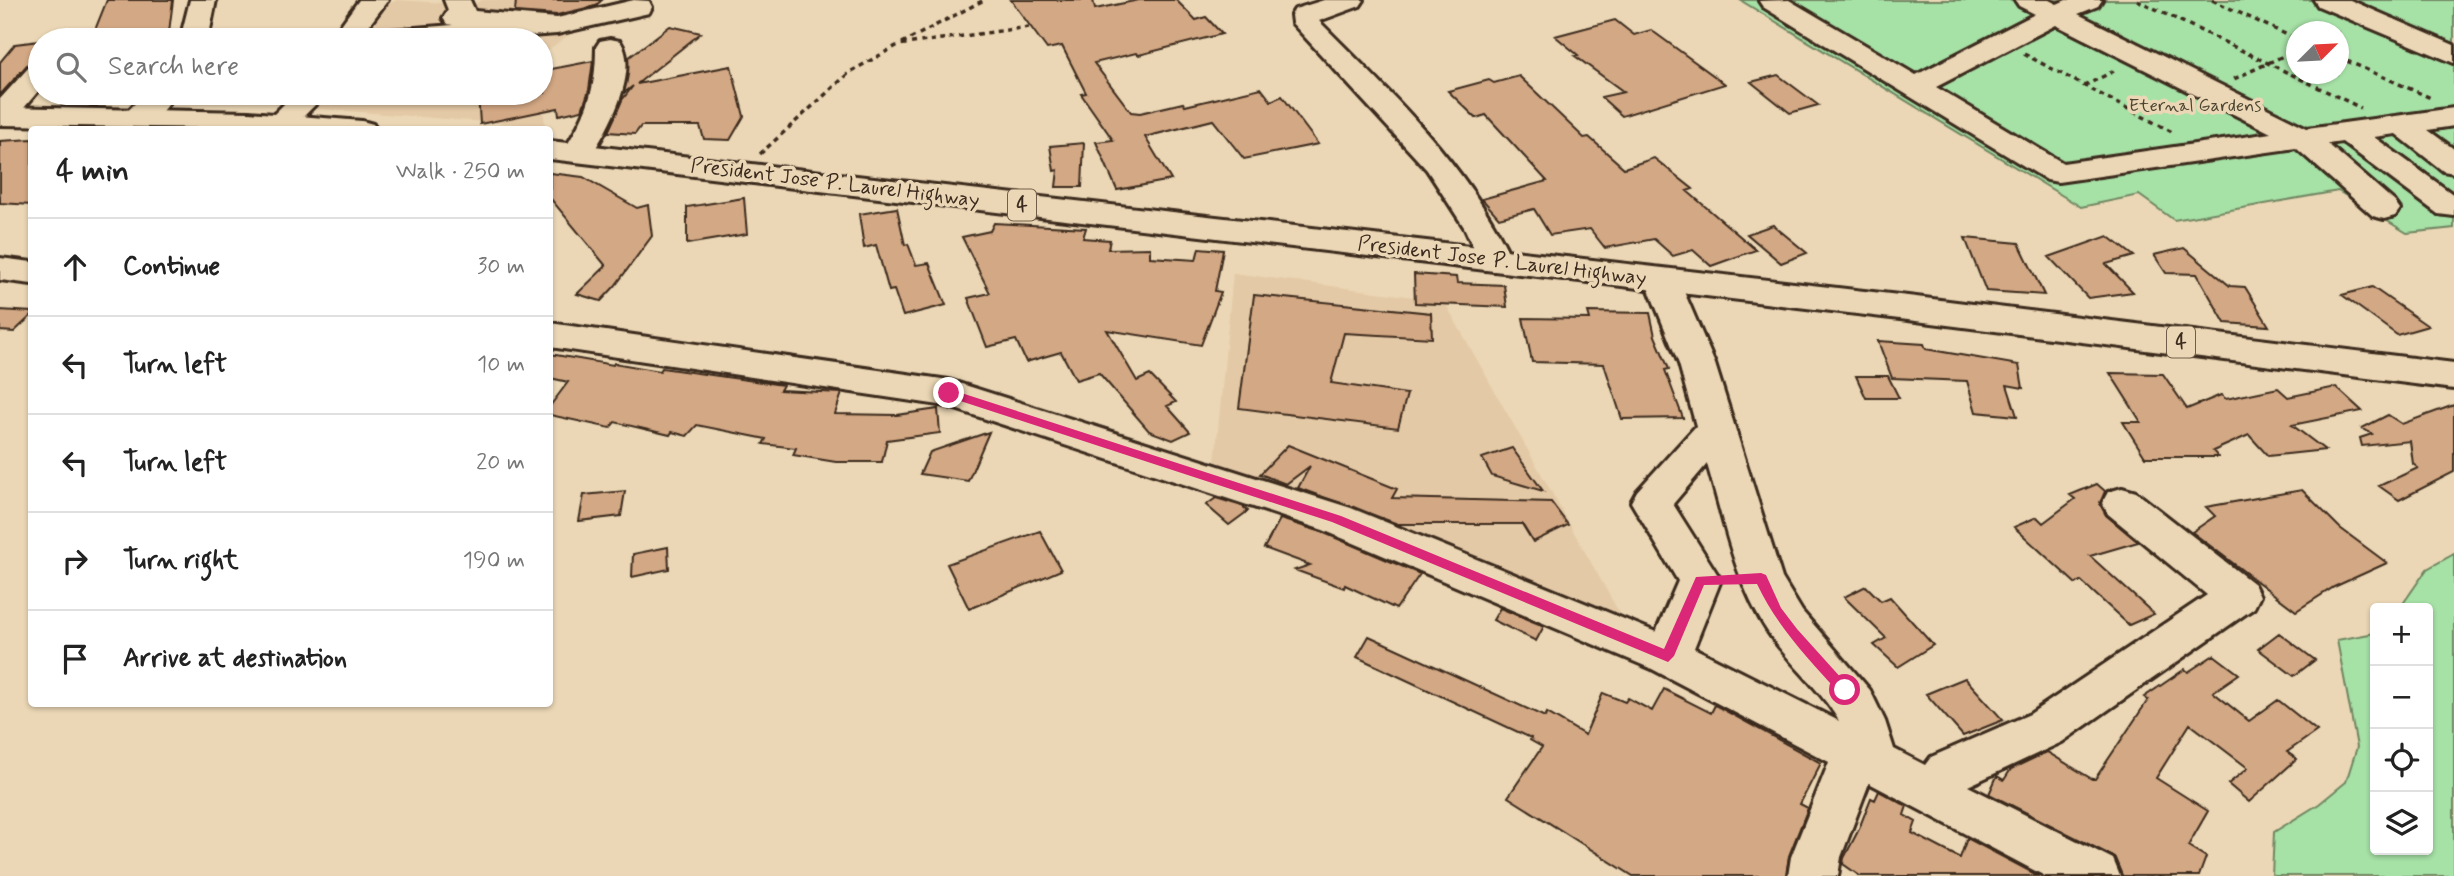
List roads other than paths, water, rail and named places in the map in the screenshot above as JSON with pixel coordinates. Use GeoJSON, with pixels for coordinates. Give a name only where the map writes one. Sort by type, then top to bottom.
{"type":"FeatureCollection","features":[{"type":"Feature","properties":{"kind":"main road"},"geometry":{"type":"LineString","coordinates":[[197,28],[203,0]]}},
{"type":"Feature","properties":{"kind":"main road"},"geometry":{"type":"LineString","coordinates":[[1351,0],[1305,15],[1306,23],[1439,163],[1484,230],[1495,260]]}},
{"type":"Feature","properties":{"kind":"main road"},"geometry":{"type":"LineString","coordinates":[[1776,0],[1772,1],[2058,173],[2399,125],[2448,110]]}},
{"type":"Feature","properties":{"kind":"main road"},"geometry":{"type":"LineString","coordinates":[[2028,0],[2302,138],[2384,209]]}},
{"type":"Feature","properties":{"kind":"main road"},"geometry":{"type":"LineString","coordinates":[[1913,88],[2056,14],[2089,0]]}},
{"type":"Feature","properties":{"kind":"main road"},"geometry":{"type":"LineString","coordinates":[[2327,0],[2454,55]]}},
{"type":"Feature","properties":{"kind":"main road"},"geometry":{"type":"LineString","coordinates":[[2368,0],[2454,38]]}},
{"type":"Feature","properties":{"kind":"main road"},"geometry":{"type":"LineString","coordinates":[[416,28],[453,18],[557,26],[639,7]]}},
{"type":"Feature","properties":{"kind":"main road"},"geometry":{"type":"LineString","coordinates":[[563,151],[600,119],[609,94],[610,47]]}},
{"type":"Feature","properties":{"kind":"main road"},"geometry":{"type":"LineString","coordinates":[[0,116],[28,85]]}},
{"type":"Feature","properties":{"kind":"main road"},"geometry":{"type":"LineString","coordinates":[[0,116],[150,115],[202,125],[297,126],[307,105]]}},
{"type":"Feature","properties":{"kind":"main road"},"geometry":{"type":"LineString","coordinates":[[2399,125],[2454,163]]}},
{"type":"Feature","properties":{"kind":"main road"},"geometry":{"type":"LineString","coordinates":[[2348,132],[2449,207]]}},
{"type":"Feature","properties":{"kind":"main road","name":"President Jose P. Laurel Highway"},"geometry":{"type":"LineString","coordinates":[[563,151],[1662,281],[1908,307],[2454,376]]}},
{"type":"Feature","properties":{"kind":"main road"},"geometry":{"type":"LineString","coordinates":[[0,269],[28,272]]}},
{"type":"Feature","properties":{"kind":"main road"},"geometry":{"type":"LineString","coordinates":[[1662,281],[1697,364],[1761,578],[1777,611],[1845,690],[1870,735],[1865,759],[1816,857],[1816,875]]}},
{"type":"Feature","properties":{"kind":"main road"},"geometry":{"type":"LineString","coordinates":[[553,335],[949,393],[1337,519],[1668,656],[2095,876]]}},
{"type":"Feature","properties":{"kind":"main road"},"geometry":{"type":"LineString","coordinates":[[1700,580],[1651,502],[1715,430]]}},
{"type":"Feature","properties":{"kind":"main road"},"geometry":{"type":"LineString","coordinates":[[1932,794],[1948,772],[2046,728],[2239,596],[2122,503]]}},
{"type":"Feature","properties":{"kind":"main road"},"geometry":{"type":"LineString","coordinates":[[1700,580],[1761,578]]}},
{"type":"Feature","properties":{"kind":"main road"},"geometry":{"type":"LineString","coordinates":[[1668,656],[1700,580]]}},
{"type":"Feature","properties":{"kind":"park label","name":"Eternal Gardens"},"geometry":{"type":"Point","coordinates":[2195,106]}}]}
